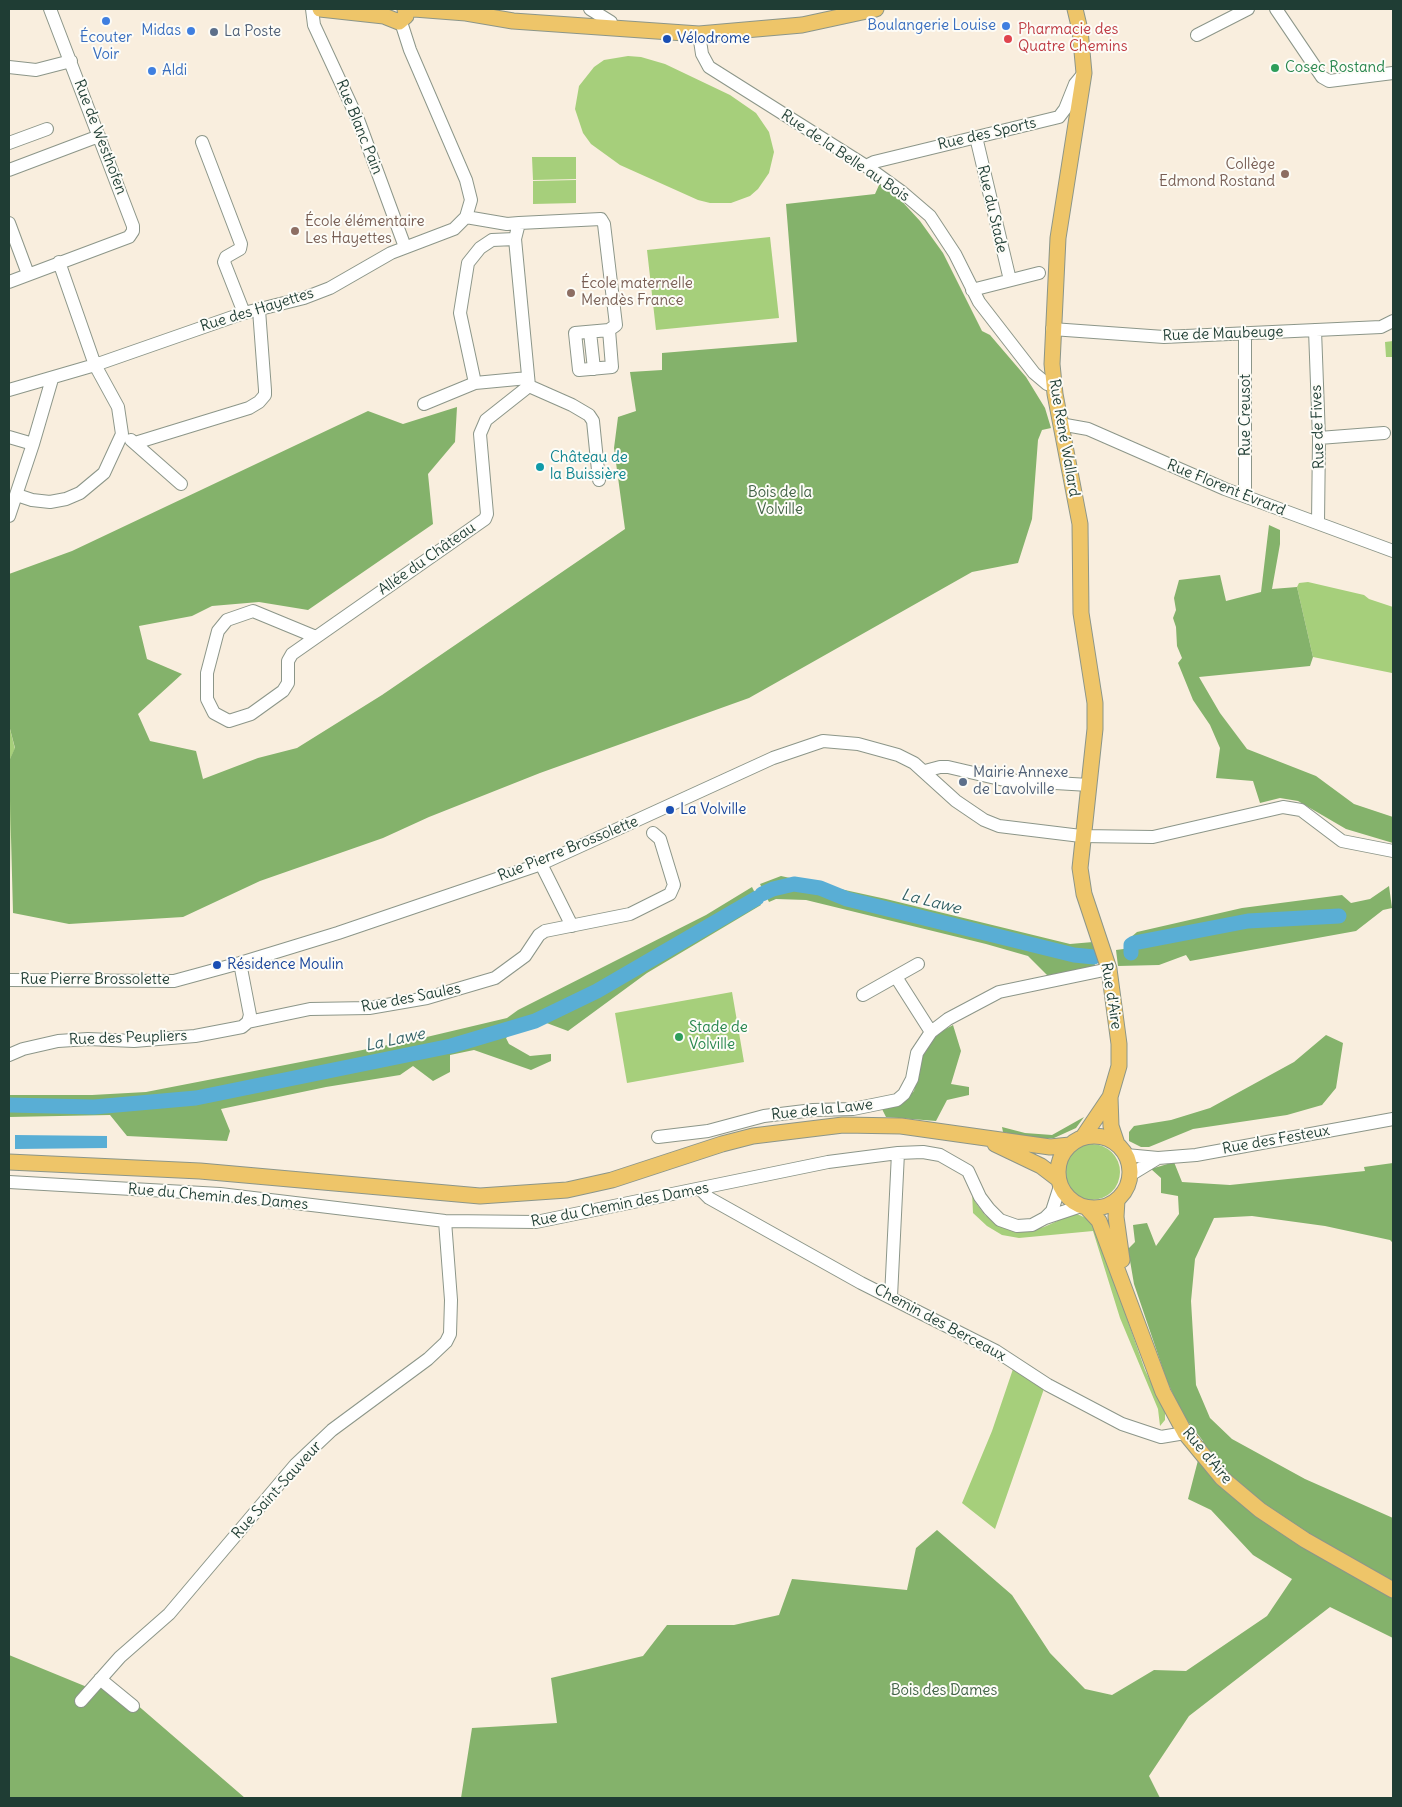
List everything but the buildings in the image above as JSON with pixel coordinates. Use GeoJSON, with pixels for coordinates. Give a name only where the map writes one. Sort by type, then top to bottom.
{"type":"FeatureCollection","features":[{"type":"Feature","properties":{"kind":"main road"},"geometry":{"type":"LineString","coordinates":[[320,9],[384,16],[401,14],[468,21],[500,20],[699,34],[772,29],[833,14],[876,9]]}},
{"type":"Feature","properties":{"kind":"main road","name":"Rue René Wallard"},"geometry":{"type":"LineString","coordinates":[[1074,9],[1080,30],[1084,73],[1058,229],[1052,329],[1054,386],[1080,524],[1081,612],[1095,703],[1095,730],[1081,836],[1080,868]]}},
{"type":"Feature","properties":{"kind":"main road","name":"Rue d'Aire"},"geometry":{"type":"LineString","coordinates":[[1080,868],[1084,894],[1109,969],[1119,1044],[1119,1066],[1110,1098],[1083,1137]]}},
{"type":"Feature","properties":{"kind":"main road","name":"Rue d'Aire"},"geometry":{"type":"LineString","coordinates":[[1110,1098],[1112,1126],[1121,1149]]}},
{"type":"Feature","properties":{"kind":"main road"},"geometry":{"type":"LineString","coordinates":[[9,1162],[200,1171],[487,1196],[566,1190],[612,1180],[722,1144],[794,1131],[843,1126],[902,1126],[1050,1147],[1070,1145]]}},
{"type":"Feature","properties":{"kind":"main road"},"geometry":{"type":"LineString","coordinates":[[977,1137],[1019,1154],[1059,1182],[1072,1201],[1084,1207],[1103,1207],[1117,1200],[1126,1189],[1130,1175],[1121,1149],[1101,1136],[1083,1137],[1070,1145],[1061,1157],[1059,1182]]}},
{"type":"Feature","properties":{"kind":"main road","name":"Rue d'Aire"},"geometry":{"type":"LineString","coordinates":[[1117,1200],[1116,1217],[1122,1276]]}},
{"type":"Feature","properties":{"kind":"main road","name":"Rue d'Aire"},"geometry":{"type":"LineString","coordinates":[[1084,1207],[1099,1221],[1122,1276],[1163,1392],[1185,1433],[1222,1478],[1260,1510],[1305,1540],[1393,1590]]}},
{"type":"Feature","properties":{"kind":"street","name":"Rue de Westhofen"},"geometry":{"type":"LineString","coordinates":[[50,9],[133,226],[133,231],[129,236],[59,262]]}},
{"type":"Feature","properties":{"kind":"street","name":"Rue Blanc Pain"},"geometry":{"type":"LineString","coordinates":[[312,9],[314,25],[359,122],[406,247]]}},
{"type":"Feature","properties":{"kind":"street"},"geometry":{"type":"LineString","coordinates":[[590,9],[611,22],[612,29]]}},
{"type":"Feature","properties":{"kind":"street"},"geometry":{"type":"LineString","coordinates":[[1197,35],[1248,9]]}},
{"type":"Feature","properties":{"kind":"street"},"geometry":{"type":"LineString","coordinates":[[1276,9],[1322,77],[1329,81],[1393,73]]}},
{"type":"Feature","properties":{"kind":"street"},"geometry":{"type":"LineString","coordinates":[[401,14],[410,50],[466,180],[471,200],[466,217],[507,224],[601,219],[604,224],[613,327],[612,367],[579,370],[575,334],[613,327]]}},
{"type":"Feature","properties":{"kind":"street","name":"Rue de la Belle au Bois"},"geometry":{"type":"LineString","coordinates":[[699,34],[702,54],[709,67],[866,166],[902,192],[930,216],[954,254],[972,290],[1034,373],[1047,384],[1054,386]]}},
{"type":"Feature","properties":{"kind":"street"},"geometry":{"type":"LineString","coordinates":[[9,67],[36,70],[71,61]]}},
{"type":"Feature","properties":{"kind":"street","name":"Rue des Sports"},"geometry":{"type":"LineString","coordinates":[[866,166],[874,162],[1059,118],[1065,109],[1075,84],[1084,73]]}},
{"type":"Feature","properties":{"kind":"street"},"geometry":{"type":"LineString","coordinates":[[9,143],[47,129]]}},
{"type":"Feature","properties":{"kind":"street"},"geometry":{"type":"LineString","coordinates":[[9,170],[99,136]]}},
{"type":"Feature","properties":{"kind":"street","name":"Rue du Stade"},"geometry":{"type":"LineString","coordinates":[[976,137],[1010,280]]}},
{"type":"Feature","properties":{"kind":"street"},"geometry":{"type":"LineString","coordinates":[[202,142],[241,244],[237,253],[226,257],[224,262],[244,313]]}},
{"type":"Feature","properties":{"kind":"street","name":"Rue des Hayettes"},"geometry":{"type":"LineString","coordinates":[[9,390],[95,365],[244,313],[304,298],[330,288],[406,247],[454,230],[466,217]]}},
{"type":"Feature","properties":{"kind":"street"},"geometry":{"type":"LineString","coordinates":[[9,223],[28,274]]}},
{"type":"Feature","properties":{"kind":"street"},"geometry":{"type":"LineString","coordinates":[[520,223],[515,238],[528,382]]}},
{"type":"Feature","properties":{"kind":"street"},"geometry":{"type":"LineString","coordinates":[[475,383],[460,313],[468,263],[480,248],[492,240],[515,238]]}},
{"type":"Feature","properties":{"kind":"street"},"geometry":{"type":"LineString","coordinates":[[9,282],[59,262],[95,365],[118,407],[122,434],[104,474],[80,493],[66,499],[50,502],[32,500],[17,495]]}},
{"type":"Feature","properties":{"kind":"street"},"geometry":{"type":"LineString","coordinates":[[972,290],[1040,273]]}},
{"type":"Feature","properties":{"kind":"street"},"geometry":{"type":"LineString","coordinates":[[135,443],[249,408],[265,396],[259,310]]}},
{"type":"Feature","properties":{"kind":"street","name":"Rue de Maubeuge"},"geometry":{"type":"LineString","coordinates":[[1052,329],[1164,337],[1381,327],[1393,322]]}},
{"type":"Feature","properties":{"kind":"street","name":"Rue de Fives"},"geometry":{"type":"LineString","coordinates":[[1315,330],[1319,438],[1318,524]]}},
{"type":"Feature","properties":{"kind":"street","name":"Rue Creusot"},"geometry":{"type":"LineString","coordinates":[[1245,334],[1245,496]]}},
{"type":"Feature","properties":{"kind":"street"},"geometry":{"type":"LineString","coordinates":[[9,516],[52,379]]}},
{"type":"Feature","properties":{"kind":"street"},"geometry":{"type":"LineString","coordinates":[[424,404],[475,383],[528,382],[572,405],[589,416],[593,421],[599,480]]}},
{"type":"Feature","properties":{"kind":"street","name":"Allée du Château"},"geometry":{"type":"LineString","coordinates":[[316,637],[253,612],[226,620],[218,631],[207,673],[206,699],[214,713],[229,721],[236,719],[251,714],[283,691],[288,683],[288,661],[292,654],[316,637],[484,518],[487,514],[480,434],[486,420],[528,382]]}},
{"type":"Feature","properties":{"kind":"street","name":"Rue Florent Evrard"},"geometry":{"type":"LineString","coordinates":[[1060,424],[1088,429],[1245,496],[1393,551]]}},
{"type":"Feature","properties":{"kind":"street"},"geometry":{"type":"LineString","coordinates":[[1319,438],[1384,433]]}},
{"type":"Feature","properties":{"kind":"street"},"geometry":{"type":"LineString","coordinates":[[122,434],[135,443],[181,484]]}},
{"type":"Feature","properties":{"kind":"street"},"geometry":{"type":"LineString","coordinates":[[9,437],[33,444]]}},
{"type":"Feature","properties":{"kind":"street","name":"Rue Pierre Brossolette"},"geometry":{"type":"LineString","coordinates":[[9,980],[174,981],[240,963],[338,933],[541,864],[782,754],[824,741],[858,744],[898,755],[925,771],[951,798],[984,820],[1014,828],[1081,836],[1153,837],[1283,807],[1301,810],[1342,841],[1393,851]]}},
{"type":"Feature","properties":{"kind":"street"},"geometry":{"type":"LineString","coordinates":[[925,771],[948,767],[1004,780],[1089,785]]}},
{"type":"Feature","properties":{"kind":"street"},"geometry":{"type":"LineString","coordinates":[[541,864],[572,926],[630,914],[670,894],[674,885],[660,840],[653,833]]}},
{"type":"Feature","properties":{"kind":"street","name":"Rue des Saules"},"geometry":{"type":"LineString","coordinates":[[248,1022],[310,1009],[369,1008],[427,998],[476,985],[496,978],[515,966],[525,956],[539,935],[572,926]]}},
{"type":"Feature","properties":{"kind":"street"},"geometry":{"type":"LineString","coordinates":[[240,963],[250,1015],[248,1022]]}},
{"type":"Feature","properties":{"kind":"street"},"geometry":{"type":"LineString","coordinates":[[863,996],[918,964]]}},
{"type":"Feature","properties":{"kind":"street","name":"Rue de la Lawe"},"geometry":{"type":"LineString","coordinates":[[658,1137],[708,1131],[764,1116],[813,1110],[853,1109],[896,1100],[904,1094],[912,1079],[917,1053],[931,1032],[970,1006],[1000,992],[1109,969]]}},
{"type":"Feature","properties":{"kind":"street"},"geometry":{"type":"LineString","coordinates":[[896,977],[931,1032]]}},
{"type":"Feature","properties":{"kind":"street","name":"Rue des Peupliers"},"geometry":{"type":"LineString","coordinates":[[9,1055],[23,1049],[58,1041],[88,1039],[134,1041],[196,1036],[242,1027],[248,1022]]}},
{"type":"Feature","properties":{"kind":"street","name":"Rue des Festeux"},"geometry":{"type":"LineString","coordinates":[[1121,1149],[1158,1158],[1196,1154],[1393,1119]]}},
{"type":"Feature","properties":{"kind":"street"},"geometry":{"type":"LineString","coordinates":[[891,1296],[898,1153]]}},
{"type":"Feature","properties":{"kind":"street","name":"Rue du Chemin des Dames"},"geometry":{"type":"LineString","coordinates":[[9,1182],[220,1194],[445,1221],[536,1222],[625,1203],[701,1190],[828,1162],[898,1153],[934,1153],[959,1164],[968,1171],[980,1197],[1000,1220],[1017,1226],[1032,1226],[1045,1218],[1084,1207]]}},
{"type":"Feature","properties":{"kind":"street","name":"Rue des Festeux"},"geometry":{"type":"LineString","coordinates":[[1130,1175],[1158,1158]]}},
{"type":"Feature","properties":{"kind":"street"},"geometry":{"type":"LineString","coordinates":[[1045,1218],[1052,1211],[1059,1182]]}},
{"type":"Feature","properties":{"kind":"street","name":"Chemin des Berceaux"},"geometry":{"type":"LineString","coordinates":[[701,1190],[709,1198],[861,1283],[891,1296],[996,1350],[1048,1385],[1122,1424],[1161,1437],[1185,1433]]}},
{"type":"Feature","properties":{"kind":"street","name":"Rue Saint-Sauveur"},"geometry":{"type":"LineString","coordinates":[[81,1701],[120,1657],[169,1614],[296,1464],[332,1430],[428,1359],[446,1342],[450,1334],[452,1300],[445,1221]]}},
{"type":"Feature","properties":{"kind":"street"},"geometry":{"type":"LineString","coordinates":[[100,1679],[133,1706]]}},
{"type":"Feature","properties":{"kind":"green space"},"geometry":{"type":"Polygon","coordinates":[[[628,56],[641,57],[665,64],[730,95],[756,113],[769,132],[774,152],[769,173],[758,189],[750,196],[731,203],[710,203],[698,200],[620,165],[591,144],[583,133],[575,109],[579,86],[594,67],[604,60],[628,56]]]}},
{"type":"Feature","properties":{"kind":"green space"},"geometry":{"type":"Polygon","coordinates":[[[532,157],[576,157],[576,179],[533,180],[532,157]]]}},
{"type":"Feature","properties":{"kind":"green space"},"geometry":{"type":"Polygon","coordinates":[[[576,180],[576,203],[533,204],[533,181],[576,180]]]}},
{"type":"Feature","properties":{"kind":"green space","name":"Bois de la Volville"},"geometry":{"type":"Polygon","coordinates":[[[880,183],[897,196],[920,221],[943,253],[982,331],[990,335],[1026,377],[1045,408],[1051,428],[1042,430],[1038,440],[1032,519],[1018,563],[972,572],[749,698],[540,773],[429,817],[383,838],[260,881],[183,917],[69,924],[13,913],[9,761],[15,748],[9,725],[9,574],[72,551],[368,411],[403,424],[457,407],[455,442],[428,474],[433,524],[308,610],[259,602],[212,606],[192,616],[139,626],[147,659],[182,674],[138,714],[150,741],[196,751],[203,779],[258,758],[297,748],[382,695],[625,529],[614,448],[618,417],[636,411],[630,372],[662,370],[662,353],[797,342],[786,204],[875,194],[880,183]]]}},
{"type":"Feature","properties":{"kind":"green space"},"geometry":{"type":"Polygon","coordinates":[[[770,237],[779,318],[656,330],[647,250],[770,237]]]}},
{"type":"Feature","properties":{"kind":"green space"},"geometry":{"type":"Polygon","coordinates":[[[1393,341],[1393,357],[1386,357],[1385,342],[1393,341]]]}},
{"type":"Feature","properties":{"kind":"green space"},"geometry":{"type":"Polygon","coordinates":[[[1269,525],[1280,530],[1280,544],[1272,589],[1297,587],[1313,657],[1310,666],[1199,677],[1220,713],[1247,749],[1316,776],[1354,804],[1393,817],[1393,843],[1346,829],[1298,801],[1280,798],[1260,803],[1253,781],[1216,778],[1220,748],[1210,725],[1193,700],[1178,663],[1182,658],[1177,646],[1176,627],[1173,618],[1176,610],[1174,598],[1179,580],[1220,575],[1226,601],[1261,592],[1269,525]]]}},
{"type":"Feature","properties":{"kind":"green space"},"geometry":{"type":"Polygon","coordinates":[[[1308,582],[1364,595],[1369,599],[1393,607],[1392,673],[1313,657],[1297,587],[1299,583],[1308,582]]]}},
{"type":"Feature","properties":{"kind":"green space"},"geometry":{"type":"Polygon","coordinates":[[[9,725],[15,749],[9,761],[9,725]]]}},
{"type":"Feature","properties":{"kind":"green space"},"geometry":{"type":"Polygon","coordinates":[[[9,782],[11,798],[10,875],[9,875],[9,782]]]}},
{"type":"Feature","properties":{"kind":"green space"},"geometry":{"type":"Polygon","coordinates":[[[781,876],[886,899],[1070,944],[1093,942],[1097,960],[1093,968],[1048,976],[1028,956],[986,944],[806,900],[776,899],[769,902],[760,884],[781,876]]]}},
{"type":"Feature","properties":{"kind":"green space"},"geometry":{"type":"Polygon","coordinates":[[[1389,886],[1392,908],[1383,910],[1356,931],[1190,961],[1186,955],[1159,965],[1118,966],[1116,950],[1131,948],[1130,938],[1137,932],[1242,908],[1342,895],[1351,903],[1370,899],[1389,886]]]}},
{"type":"Feature","properties":{"kind":"green space"},"geometry":{"type":"Polygon","coordinates":[[[752,887],[761,905],[647,973],[568,1031],[544,1022],[515,1030],[506,1038],[509,1044],[530,1056],[551,1054],[551,1061],[531,1070],[474,1050],[450,1055],[450,1072],[433,1081],[413,1066],[400,1075],[326,1087],[221,1109],[230,1131],[227,1141],[127,1136],[110,1115],[9,1117],[9,1095],[92,1095],[146,1092],[414,1040],[507,1018],[518,1010],[706,915],[752,887]]]}},
{"type":"Feature","properties":{"kind":"green space","name":"Stade de Volville"},"geometry":{"type":"Polygon","coordinates":[[[732,992],[744,1062],[627,1083],[615,1013],[732,992]]]}},
{"type":"Feature","properties":{"kind":"green space"},"geometry":{"type":"Polygon","coordinates":[[[953,1025],[961,1051],[951,1084],[969,1087],[969,1095],[947,1100],[936,1121],[886,1117],[881,1107],[905,1099],[914,1091],[920,1054],[933,1036],[953,1025]]]}},
{"type":"Feature","properties":{"kind":"green space"},"geometry":{"type":"Polygon","coordinates":[[[1326,1035],[1343,1043],[1336,1088],[1322,1105],[1287,1115],[1193,1129],[1149,1147],[1141,1147],[1129,1141],[1129,1132],[1134,1126],[1171,1120],[1210,1108],[1294,1062],[1326,1035]]]}},
{"type":"Feature","properties":{"kind":"green space"},"geometry":{"type":"Polygon","coordinates":[[[1084,1117],[1076,1128],[1054,1138],[1036,1139],[1003,1132],[1002,1127],[1025,1133],[1052,1135],[1084,1117]]]}},
{"type":"Feature","properties":{"kind":"green space"},"geometry":{"type":"Polygon","coordinates":[[[1092,1144],[1103,1146],[1112,1152],[1118,1161],[1120,1172],[1118,1183],[1112,1192],[1103,1198],[1092,1200],[1081,1198],[1072,1192],[1066,1183],[1064,1172],[1066,1161],[1072,1152],[1081,1146],[1092,1144]]]}},
{"type":"Feature","properties":{"kind":"green space","name":"Bois des Dames"},"geometry":{"type":"Polygon","coordinates":[[[1174,1162],[1182,1182],[1230,1185],[1365,1171],[1364,1167],[1393,1163],[1393,1243],[1390,1240],[1325,1226],[1252,1216],[1214,1218],[1195,1259],[1191,1301],[1196,1385],[1210,1418],[1232,1439],[1305,1479],[1393,1518],[1393,1638],[1330,1607],[1189,1716],[1149,1776],[1160,1798],[461,1798],[472,1728],[557,1723],[551,1678],[643,1656],[667,1625],[734,1625],[779,1615],[792,1579],[907,1590],[916,1548],[937,1530],[1012,1595],[1050,1653],[1085,1689],[1112,1695],[1154,1670],[1186,1671],[1267,1616],[1292,1579],[1253,1555],[1211,1510],[1188,1499],[1203,1441],[1183,1415],[1167,1381],[1134,1284],[1128,1249],[1135,1242],[1133,1225],[1147,1223],[1156,1246],[1179,1214],[1178,1196],[1161,1193],[1161,1178],[1151,1169],[1174,1162]]]}},
{"type":"Feature","properties":{"kind":"green space"},"geometry":{"type":"Polygon","coordinates":[[[972,1192],[975,1202],[985,1215],[999,1225],[1026,1231],[1044,1227],[1075,1213],[1090,1220],[1095,1227],[1145,1370],[1165,1411],[1165,1420],[1160,1426],[1158,1409],[1120,1318],[1093,1231],[1019,1238],[1002,1235],[987,1226],[973,1213],[972,1192]]]}},
{"type":"Feature","properties":{"kind":"green space"},"geometry":{"type":"Polygon","coordinates":[[[1013,1369],[1045,1386],[995,1529],[962,1503],[992,1431],[1013,1369]]]}},
{"type":"Feature","properties":{"kind":"green space"},"geometry":{"type":"Polygon","coordinates":[[[9,1655],[87,1687],[106,1678],[245,1798],[9,1798],[9,1655]]]}},
{"type":"Feature","properties":{"kind":"water"},"geometry":{"type":"Polygon","coordinates":[[[15,1135],[107,1136],[107,1148],[15,1149],[15,1135]]]}},
{"type":"Feature","properties":{"kind":"waterway","name":"La Lawe"},"geometry":{"type":"LineString","coordinates":[[762,894],[794,884],[820,888],[847,899],[1074,955],[1094,957]]}},
{"type":"Feature","properties":{"kind":"waterway","name":"La Lawe"},"geometry":{"type":"LineString","coordinates":[[9,1105],[94,1107],[196,1098],[451,1046],[535,1021],[597,991],[757,898]]}},
{"type":"Feature","properties":{"kind":"waterway","name":"La Lawe"},"geometry":{"type":"LineString","coordinates":[[1131,953],[1131,945],[1134,943],[1248,921],[1339,916]]}},
{"type":"Feature","properties":{"kind":"place","name":"Écouter Voir"},"geometry":{"type":"Point","coordinates":[106,21]}},
{"type":"Feature","properties":{"kind":"place","name":"Boulangerie Louise"},"geometry":{"type":"Point","coordinates":[1006,26]}},
{"type":"Feature","properties":{"kind":"place","name":"Midas"},"geometry":{"type":"Point","coordinates":[191,31]}},
{"type":"Feature","properties":{"kind":"place","name":"La Poste"},"geometry":{"type":"Point","coordinates":[214,32]}},
{"type":"Feature","properties":{"kind":"place","name":"Vélodrome"},"geometry":{"type":"Point","coordinates":[667,39]}},
{"type":"Feature","properties":{"kind":"place","name":"Pharmacie des Quatre Chemins"},"geometry":{"type":"Point","coordinates":[1008,39]}},
{"type":"Feature","properties":{"kind":"place","name":"Cosec Rostand"},"geometry":{"type":"Point","coordinates":[1275,68]}},
{"type":"Feature","properties":{"kind":"place","name":"Aldi"},"geometry":{"type":"Point","coordinates":[152,71]}},
{"type":"Feature","properties":{"kind":"place","name":"Collège Edmond Rostand"},"geometry":{"type":"Point","coordinates":[1285,174]}},
{"type":"Feature","properties":{"kind":"place","name":"École élémentaire Les Hayettes"},"geometry":{"type":"Point","coordinates":[295,231]}},
{"type":"Feature","properties":{"kind":"place","name":"École maternelle Mendès France"},"geometry":{"type":"Point","coordinates":[571,293]}},
{"type":"Feature","properties":{"kind":"place","name":"Château de la Buissière"},"geometry":{"type":"Point","coordinates":[540,467]}},
{"type":"Feature","properties":{"kind":"place","name":"Mairie Annexe de Lavolville"},"geometry":{"type":"Point","coordinates":[963,782]}},
{"type":"Feature","properties":{"kind":"place","name":"La Volville"},"geometry":{"type":"Point","coordinates":[670,810]}},
{"type":"Feature","properties":{"kind":"place","name":"Résidence Moulin"},"geometry":{"type":"Point","coordinates":[217,965]}},
{"type":"Feature","properties":{"kind":"place","name":"Stade de Volville"},"geometry":{"type":"Point","coordinates":[679,1037]}}]}
